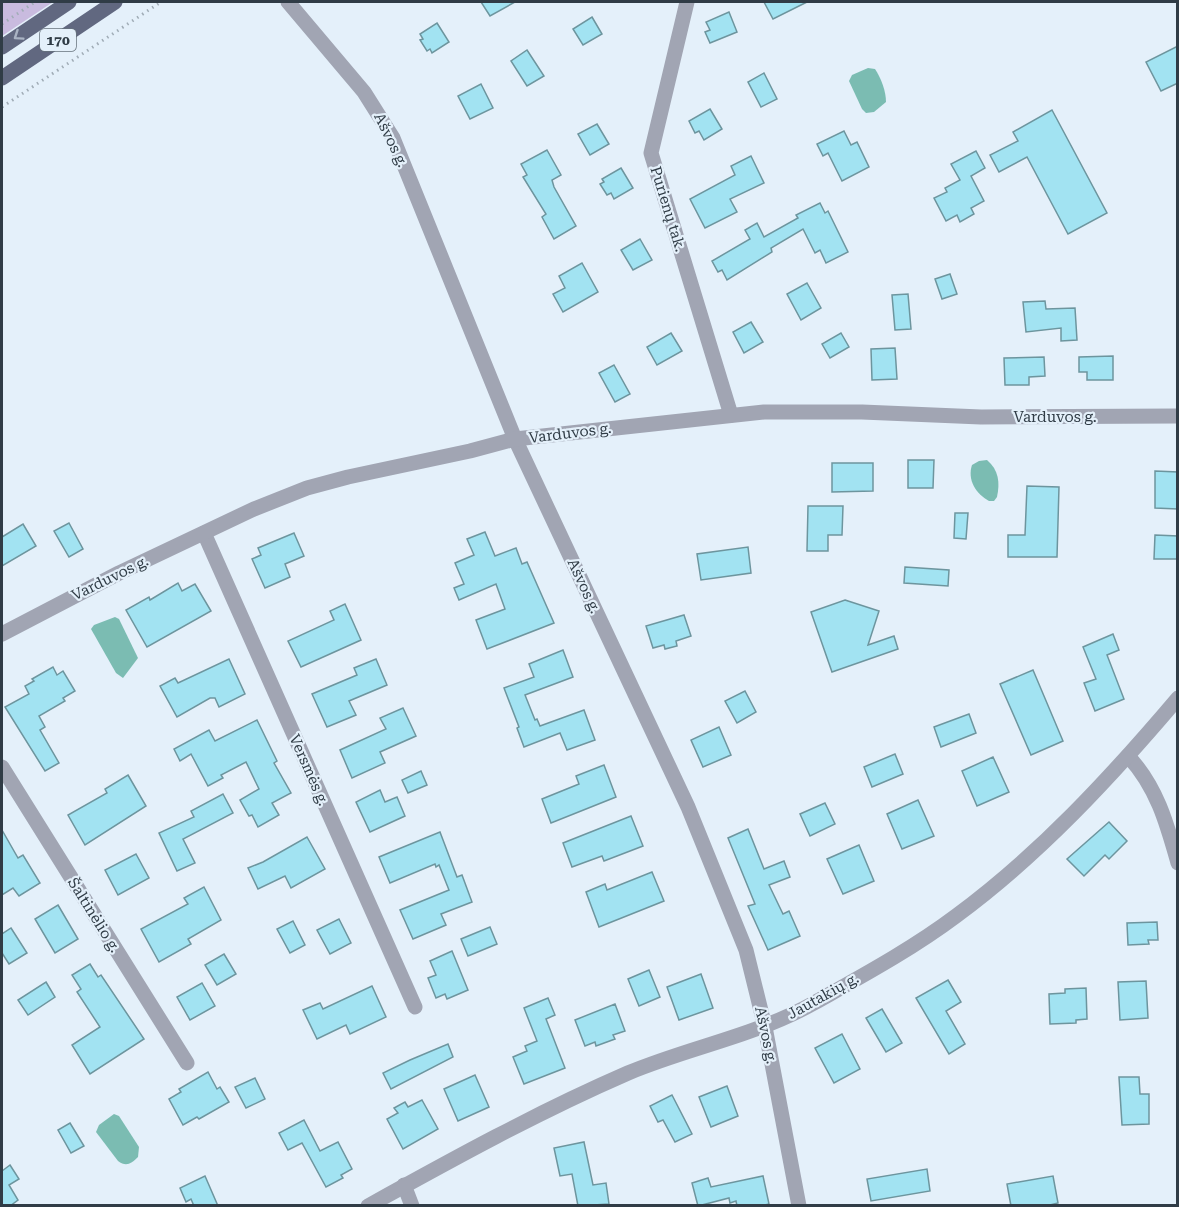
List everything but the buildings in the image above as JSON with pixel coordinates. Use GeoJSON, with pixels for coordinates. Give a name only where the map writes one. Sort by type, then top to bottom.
{"type":"FeatureCollection","features":[{"type":"Feature","properties":{"kind":"main road","name":"170"},"geometry":{"type":"LineString","coordinates":[[2,48],[69,2]]}},
{"type":"Feature","properties":{"kind":"main road","name":"170"},"geometry":{"type":"LineString","coordinates":[[2,78],[115,2]]}},
{"type":"Feature","properties":{"kind":"street","name":"Ašvos g."},"geometry":{"type":"LineString","coordinates":[[288,2],[364,92],[393,138],[515,439],[688,807],[746,950],[765,1027],[799,1206]]}},
{"type":"Feature","properties":{"kind":"street","name":"Purienų tak."},"geometry":{"type":"LineString","coordinates":[[687,2],[651,153],[731,415]]}},
{"type":"Feature","properties":{"kind":"street","name":"Varduvos g."},"geometry":{"type":"LineString","coordinates":[[2,634],[119,573],[254,509],[307,488],[515,439],[731,415],[801,411],[981,417],[1178,416]]}},
{"type":"Feature","properties":{"kind":"street","name":"Versmės g."},"geometry":{"type":"LineString","coordinates":[[204,533],[415,1007]]}},
{"type":"Feature","properties":{"kind":"street","name":"Jautakių g."},"geometry":{"type":"LineString","coordinates":[[368,1206],[501,1132],[630,1072],[765,1027],[813,1004],[912,945],[999,883],[1128,756],[1178,698]]}},
{"type":"Feature","properties":{"kind":"street"},"geometry":{"type":"LineString","coordinates":[[1128,756],[1139,768],[1155,795],[1178,863]]}},
{"type":"Feature","properties":{"kind":"street","name":"Šaltinėlio g."},"geometry":{"type":"LineString","coordinates":[[2,767],[187,1064]]}},
{"type":"Feature","properties":{"kind":"street"},"geometry":{"type":"LineString","coordinates":[[404,1185],[412,1206]]}},
{"type":"Feature","properties":{"kind":"path"},"geometry":{"type":"LineString","coordinates":[[2,24],[35,2]]}},
{"type":"Feature","properties":{"kind":"path"},"geometry":{"type":"LineString","coordinates":[[2,107],[161,2]]}},
{"type":"Feature","properties":{"kind":"shaded area"},"geometry":{"type":"Polygon","coordinates":[[[2,2],[53,2],[2,36],[2,2]]]}},
{"type":"Feature","properties":{"kind":"shaded area"},"geometry":{"type":"Polygon","coordinates":[[[868,68],[875,69],[879,76],[886,102],[874,112],[866,113],[849,81],[852,75],[868,68]]]}},
{"type":"Feature","properties":{"kind":"shaded area"},"geometry":{"type":"Polygon","coordinates":[[[987,460],[998,477],[998,492],[994,501],[989,501],[980,495],[971,476],[972,465],[987,460]]]}},
{"type":"Feature","properties":{"kind":"shaded area"},"geometry":{"type":"Polygon","coordinates":[[[115,617],[119,619],[138,658],[123,678],[116,673],[91,629],[94,625],[115,617]]]}},
{"type":"Feature","properties":{"kind":"shaded area"},"geometry":{"type":"Polygon","coordinates":[[[114,1114],[119,1116],[139,1147],[138,1157],[128,1164],[118,1161],[96,1132],[99,1125],[114,1114]]]}}]}
